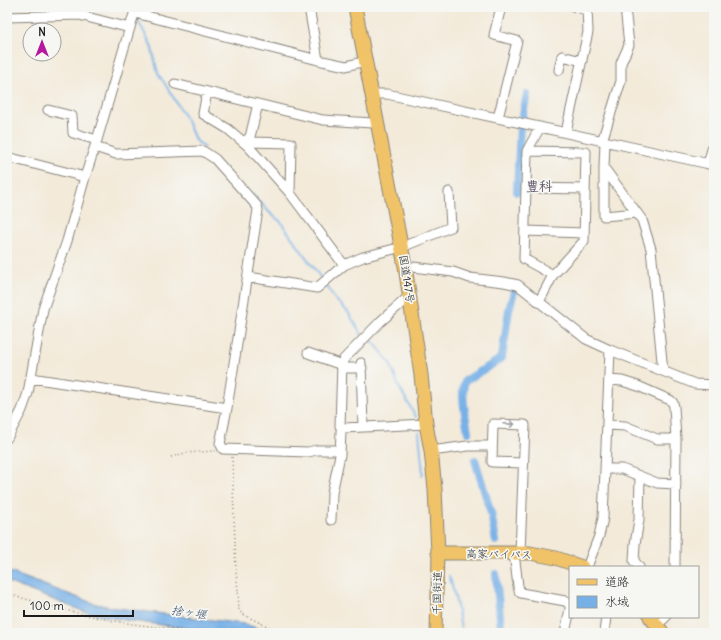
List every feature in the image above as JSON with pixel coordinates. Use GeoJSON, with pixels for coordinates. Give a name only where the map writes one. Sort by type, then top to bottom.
{"type":"FeatureCollection","features":[{"type":"Feature","properties":{"kind":"highway","name":"国道147号"},"geometry":{"type":"LineString","coordinates":[[355,7],[405,266],[431,451],[435,488],[438,553]]}},
{"type":"Feature","properties":{"kind":"highway","name":"高家バイパス"},"geometry":{"type":"LineString","coordinates":[[438,553],[517,553],[542,555],[579,566]]}},
{"type":"Feature","properties":{"kind":"main road","name":"千国街道"},"geometry":{"type":"LineString","coordinates":[[436,633],[438,553]]}},
{"type":"Feature","properties":{"kind":"street"},"geometry":{"type":"LineString","coordinates":[[309,7],[318,60]]}},
{"type":"Feature","properties":{"kind":"street"},"geometry":{"type":"LineString","coordinates":[[498,118],[517,41],[494,35],[501,7]]}},
{"type":"Feature","properties":{"kind":"street"},"geometry":{"type":"LineString","coordinates":[[566,132],[588,32],[588,9],[575,7]]}},
{"type":"Feature","properties":{"kind":"street"},"geometry":{"type":"LineString","coordinates":[[625,7],[629,45],[621,63],[621,81],[604,141],[604,216],[637,213]]}},
{"type":"Feature","properties":{"kind":"street"},"geometry":{"type":"LineString","coordinates":[[7,438],[28,393],[43,309],[67,242],[135,9],[318,60],[346,66],[366,62]]}},
{"type":"Feature","properties":{"kind":"street"},"geometry":{"type":"LineString","coordinates":[[7,18],[79,15],[130,28]]}},
{"type":"Feature","properties":{"kind":"street"},"geometry":{"type":"LineString","coordinates":[[559,70],[562,56],[582,61]]}},
{"type":"Feature","properties":{"kind":"street"},"geometry":{"type":"LineString","coordinates":[[175,84],[323,120],[377,121]]}},
{"type":"Feature","properties":{"kind":"street"},"geometry":{"type":"LineString","coordinates":[[207,92],[203,114],[228,129],[248,146],[290,193],[344,265]]}},
{"type":"Feature","properties":{"kind":"street"},"geometry":{"type":"LineString","coordinates":[[372,94],[387,94],[711,165],[714,142]]}},
{"type":"Feature","properties":{"kind":"street"},"geometry":{"type":"LineString","coordinates":[[244,142],[250,137],[258,104]]}},
{"type":"Feature","properties":{"kind":"street"},"geometry":{"type":"LineString","coordinates":[[48,110],[72,116],[73,133],[116,154],[200,151],[206,153],[212,157],[257,206],[258,210],[248,277],[220,443],[227,449],[308,452],[317,450],[340,450]]}},
{"type":"Feature","properties":{"kind":"street"},"geometry":{"type":"LineString","coordinates":[[540,127],[527,151],[524,259],[553,275]]}},
{"type":"Feature","properties":{"kind":"street"},"geometry":{"type":"LineString","coordinates":[[244,142],[291,143],[290,193]]}},
{"type":"Feature","properties":{"kind":"street"},"geometry":{"type":"LineString","coordinates":[[527,151],[586,152],[584,241],[553,275],[539,302]]}},
{"type":"Feature","properties":{"kind":"street"},"geometry":{"type":"LineString","coordinates":[[7,157],[85,177]]}},
{"type":"Feature","properties":{"kind":"street"},"geometry":{"type":"LineString","coordinates":[[604,168],[642,220],[650,249],[663,371]]}},
{"type":"Feature","properties":{"kind":"street"},"geometry":{"type":"LineString","coordinates":[[526,188],[585,189]]}},
{"type":"Feature","properties":{"kind":"street"},"geometry":{"type":"LineString","coordinates":[[248,277],[317,288],[344,265],[363,257],[402,247],[451,227],[449,192]]}},
{"type":"Feature","properties":{"kind":"street"},"geometry":{"type":"LineString","coordinates":[[525,231],[584,233]]}},
{"type":"Feature","properties":{"kind":"street"},"geometry":{"type":"LineString","coordinates":[[405,266],[453,272],[470,278],[518,285],[586,339],[696,384],[714,385]]}},
{"type":"Feature","properties":{"kind":"street"},"geometry":{"type":"LineString","coordinates":[[331,520],[332,493],[339,460],[343,428],[340,426],[342,361],[399,305],[405,300],[410,299]]}},
{"type":"Feature","properties":{"kind":"street"},"geometry":{"type":"LineString","coordinates":[[587,566],[599,536],[603,518],[610,350]]}},
{"type":"Feature","properties":{"kind":"street"},"geometry":{"type":"LineString","coordinates":[[308,353],[339,364],[345,368],[362,365],[363,427]]}},
{"type":"Feature","properties":{"kind":"street"},"geometry":{"type":"LineString","coordinates":[[31,378],[226,408]]}},
{"type":"Feature","properties":{"kind":"street"},"geometry":{"type":"LineString","coordinates":[[609,380],[622,381],[638,386],[670,400],[673,403],[676,440],[675,566]]}},
{"type":"Feature","properties":{"kind":"street"},"geometry":{"type":"LineString","coordinates":[[343,428],[426,424]]}},
{"type":"Feature","properties":{"kind":"street"},"geometry":{"type":"LineString","coordinates":[[523,463],[492,462],[493,424],[524,425],[523,463],[517,553],[519,591],[521,593],[565,601],[569,604]]}},
{"type":"Feature","properties":{"kind":"street"},"geometry":{"type":"LineString","coordinates":[[607,425],[625,426],[657,439],[676,440]]}},
{"type":"Feature","properties":{"kind":"street"},"geometry":{"type":"LineString","coordinates":[[431,451],[468,446],[492,446]]}},
{"type":"Feature","properties":{"kind":"street"},"geometry":{"type":"LineString","coordinates":[[605,468],[622,469],[657,483],[676,484]]}},
{"type":"Feature","properties":{"kind":"street"},"geometry":{"type":"LineString","coordinates":[[638,566],[634,562],[635,544],[640,520],[640,476]]}},
{"type":"Feature","properties":{"kind":"street"},"geometry":{"type":"LineString","coordinates":[[565,633],[569,614]]}},
{"type":"Feature","properties":{"kind":"street"},"geometry":{"type":"LineString","coordinates":[[604,633],[606,618]]}},
{"type":"Feature","properties":{"kind":"path"},"geometry":{"type":"LineString","coordinates":[[171,457],[185,453],[212,452],[227,449],[239,610],[242,614],[281,633]]}},
{"type":"Feature","properties":{"kind":"path"},"geometry":{"type":"LineString","coordinates":[[7,594],[108,620],[210,633]]}},
{"type":"Feature","properties":{"kind":"path"},"geometry":{"type":"LineString","coordinates":[[7,604],[9,599]]}},
{"type":"Feature","properties":{"kind":"water"},"geometry":{"type":"Polygon","coordinates":[[[7,571],[96,604],[245,624],[271,633],[238,633],[193,629],[131,621],[85,612],[7,582],[7,571]]]}},
{"type":"Feature","properties":{"kind":"waterway"},"geometry":{"type":"LineString","coordinates":[[137,19],[151,45],[158,73],[187,121],[195,140],[204,147]]}},
{"type":"Feature","properties":{"kind":"waterway"},"geometry":{"type":"LineString","coordinates":[[522,119],[527,94]]}},
{"type":"Feature","properties":{"kind":"waterway"},"geometry":{"type":"LineString","coordinates":[[517,192],[520,128]]}},
{"type":"Feature","properties":{"kind":"waterway"},"geometry":{"type":"LineString","coordinates":[[251,193],[272,215],[280,221],[321,278]]}},
{"type":"Feature","properties":{"kind":"waterway"},"geometry":{"type":"LineString","coordinates":[[327,286],[334,298],[348,312],[362,335]]}},
{"type":"Feature","properties":{"kind":"waterway"},"geometry":{"type":"LineString","coordinates":[[468,432],[463,399],[465,381],[502,357],[509,310],[514,291]]}},
{"type":"Feature","properties":{"kind":"waterway"},"geometry":{"type":"LineString","coordinates":[[369,338],[390,363],[398,385],[416,417]]}},
{"type":"Feature","properties":{"kind":"waterway"},"geometry":{"type":"LineString","coordinates":[[419,432],[423,473],[422,476]]}},
{"type":"Feature","properties":{"kind":"waterway"},"geometry":{"type":"LineString","coordinates":[[475,460],[491,513],[496,541]]}},
{"type":"Feature","properties":{"kind":"waterway"},"geometry":{"type":"LineString","coordinates":[[496,574],[502,633]]}},
{"type":"Feature","properties":{"kind":"waterway"},"geometry":{"type":"LineString","coordinates":[[449,576],[462,633]]}},
{"type":"Feature","properties":{"kind":"district","name":"豊科"},"geometry":{"type":"Point","coordinates":[539,186]}},
{"type":"Feature","properties":{"kind":"water label","name":"捨ヶ堰"},"geometry":{"type":"Point","coordinates":[189,612]}}]}
